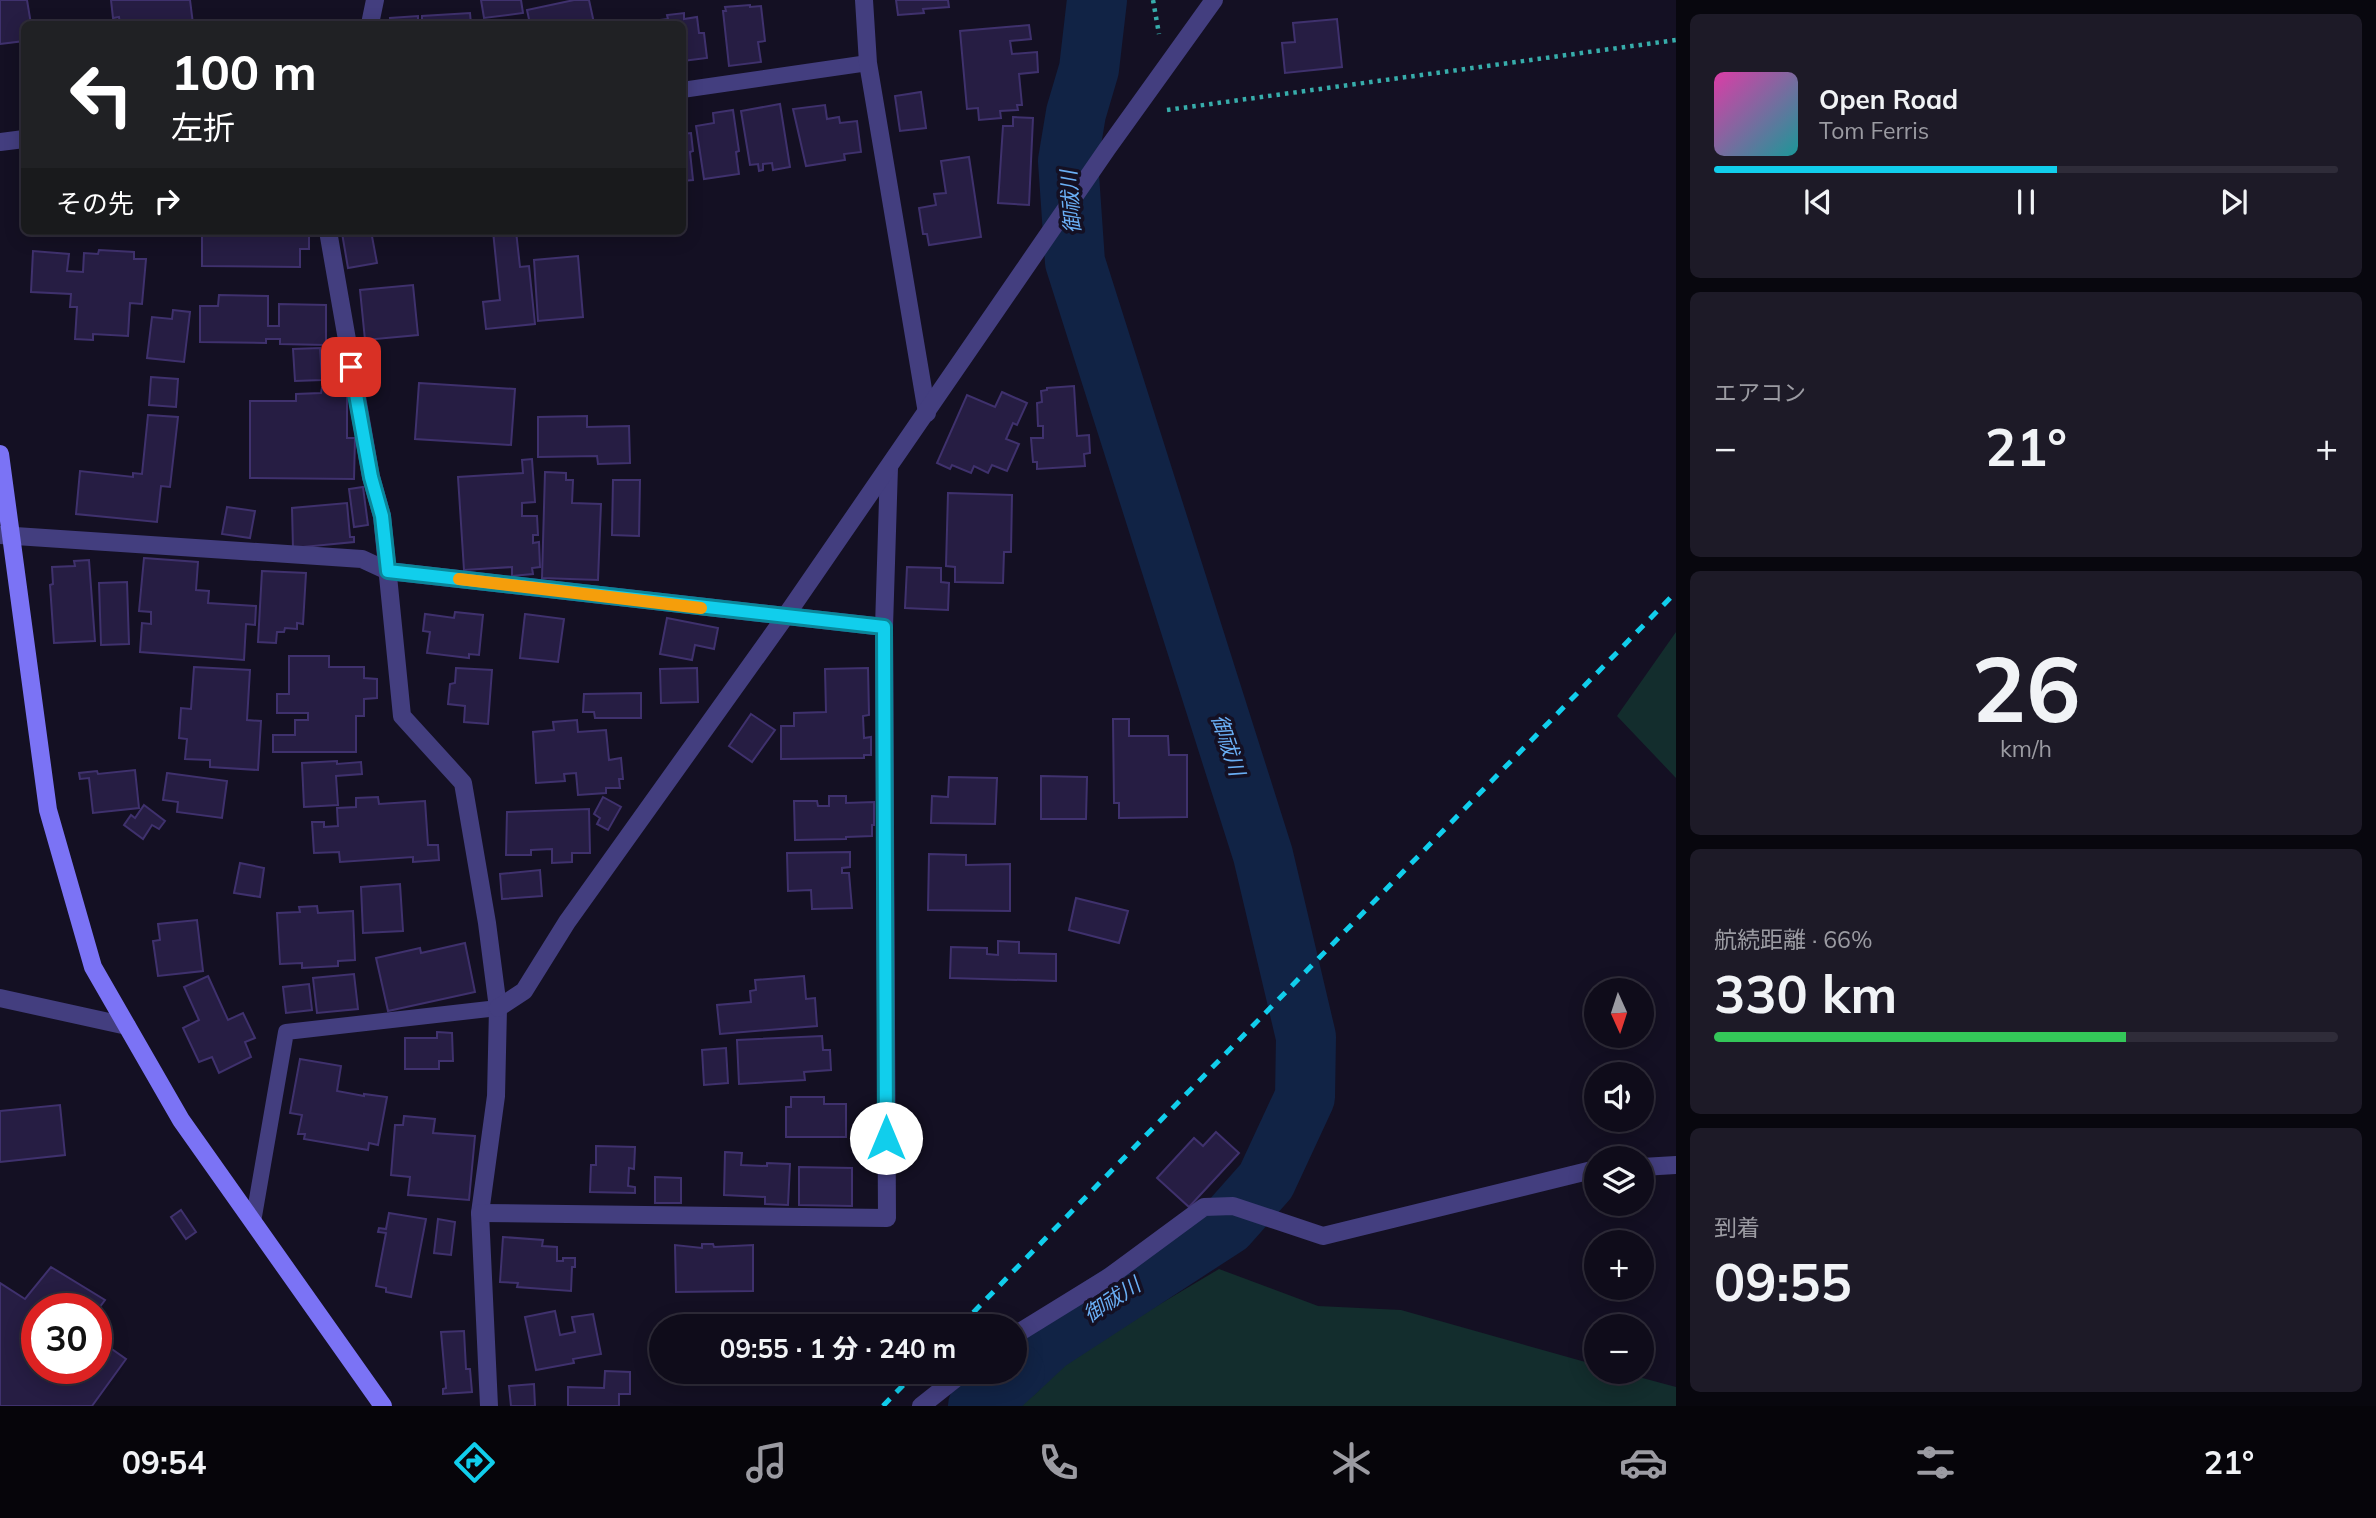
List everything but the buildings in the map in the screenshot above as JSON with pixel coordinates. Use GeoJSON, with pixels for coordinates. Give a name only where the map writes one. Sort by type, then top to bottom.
{"type":"FeatureCollection","features":[{"type":"Feature","properties":{"kind":"street"},"geometry":{"type":"LineString","coordinates":[[371,21],[375,0]]}},
{"type":"Feature","properties":{"kind":"street"},"geometry":{"type":"LineString","coordinates":[[864,0],[868,63],[926,413]]}},
{"type":"Feature","properties":{"kind":"street"},"geometry":{"type":"LineString","coordinates":[[498,1008],[524,991],[567,922],[785,618],[1107,149],[1214,0]]}},
{"type":"Feature","properties":{"kind":"street"},"geometry":{"type":"LineString","coordinates":[[0,142],[21,139]]}},
{"type":"Feature","properties":{"kind":"street"},"geometry":{"type":"LineString","coordinates":[[329,235],[371,477],[382,516],[402,716],[463,783],[487,923],[498,1008],[496,1096],[480,1213],[489,1406]]}},
{"type":"Feature","properties":{"kind":"street"},"geometry":{"type":"LineString","coordinates":[[0,454],[5,534],[48,810],[93,967],[181,1120],[383,1406]]}},
{"type":"Feature","properties":{"kind":"street"},"geometry":{"type":"LineString","coordinates":[[480,1213],[887,1218],[884,627],[889,467]]}},
{"type":"Feature","properties":{"kind":"street"},"geometry":{"type":"LineString","coordinates":[[5,534],[362,559],[388,571],[785,618],[884,627]]}},
{"type":"Feature","properties":{"kind":"street"},"geometry":{"type":"LineString","coordinates":[[0,998],[127,1026]]}},
{"type":"Feature","properties":{"kind":"street"},"geometry":{"type":"LineString","coordinates":[[1654,1166],[1676,1165]]}},
{"type":"Feature","properties":{"kind":"street"},"geometry":{"type":"LineString","coordinates":[[1027,1328],[1110,1277],[1204,1207],[1233,1206],[1323,1236],[1584,1172]]}},
{"type":"Feature","properties":{"kind":"street"},"geometry":{"type":"LineString","coordinates":[[921,1406],[949,1384]]}},
{"type":"Feature","properties":{"kind":"lane"},"geometry":{"type":"LineString","coordinates":[[686,89],[868,63]]}},
{"type":"Feature","properties":{"kind":"lane"},"geometry":{"type":"LineString","coordinates":[[254,1222],[286,1032],[498,1008]]}},
{"type":"Feature","properties":{"kind":"path"},"geometry":{"type":"LineString","coordinates":[[1132,115],[1676,40]]}},
{"type":"Feature","properties":{"kind":"green space"},"geometry":{"type":"Polygon","coordinates":[[[1676,632],[1676,778],[1617,716],[1676,632]]]}},
{"type":"Feature","properties":{"kind":"green space"},"geometry":{"type":"Polygon","coordinates":[[[1219,1269],[1318,1306],[1401,1310],[1584,1362],[1584,1384],[1654,1384],[1654,1381],[1676,1387],[1676,1406],[1005,1406],[1034,1379],[1219,1269]]]}},
{"type":"Feature","properties":{"kind":"waterway","name":"御祓川"},"geometry":{"type":"LineString","coordinates":[[1027,1361],[1047,1342],[1227,1225],[1266,1181],[1305,1097],[1306,1037],[1263,855],[1075,262],[1068,161],[1076,113],[1089,69],[1097,0]]}},
{"type":"Feature","properties":{"kind":"waterway","name":"御祓川"},"geometry":{"type":"LineString","coordinates":[[978,1406],[1002,1384]]}},
{"type":"Feature","properties":{"kind":"railway"},"geometry":{"type":"LineString","coordinates":[[972,1314],[1676,592]]}},
{"type":"Feature","properties":{"kind":"railway"},"geometry":{"type":"LineString","coordinates":[[883,1406],[904,1384]]}},
{"type":"Feature","properties":{"kind":"slow traffic"},"geometry":{"type":"LineString","coordinates":[[459,579],[701,608]]}},
{"type":"Feature","properties":{"kind":"route"},"geometry":{"type":"LineString","coordinates":[[351,367],[371,477],[382,516],[388,571],[785,618],[884,627],[886,1138]]}}]}
